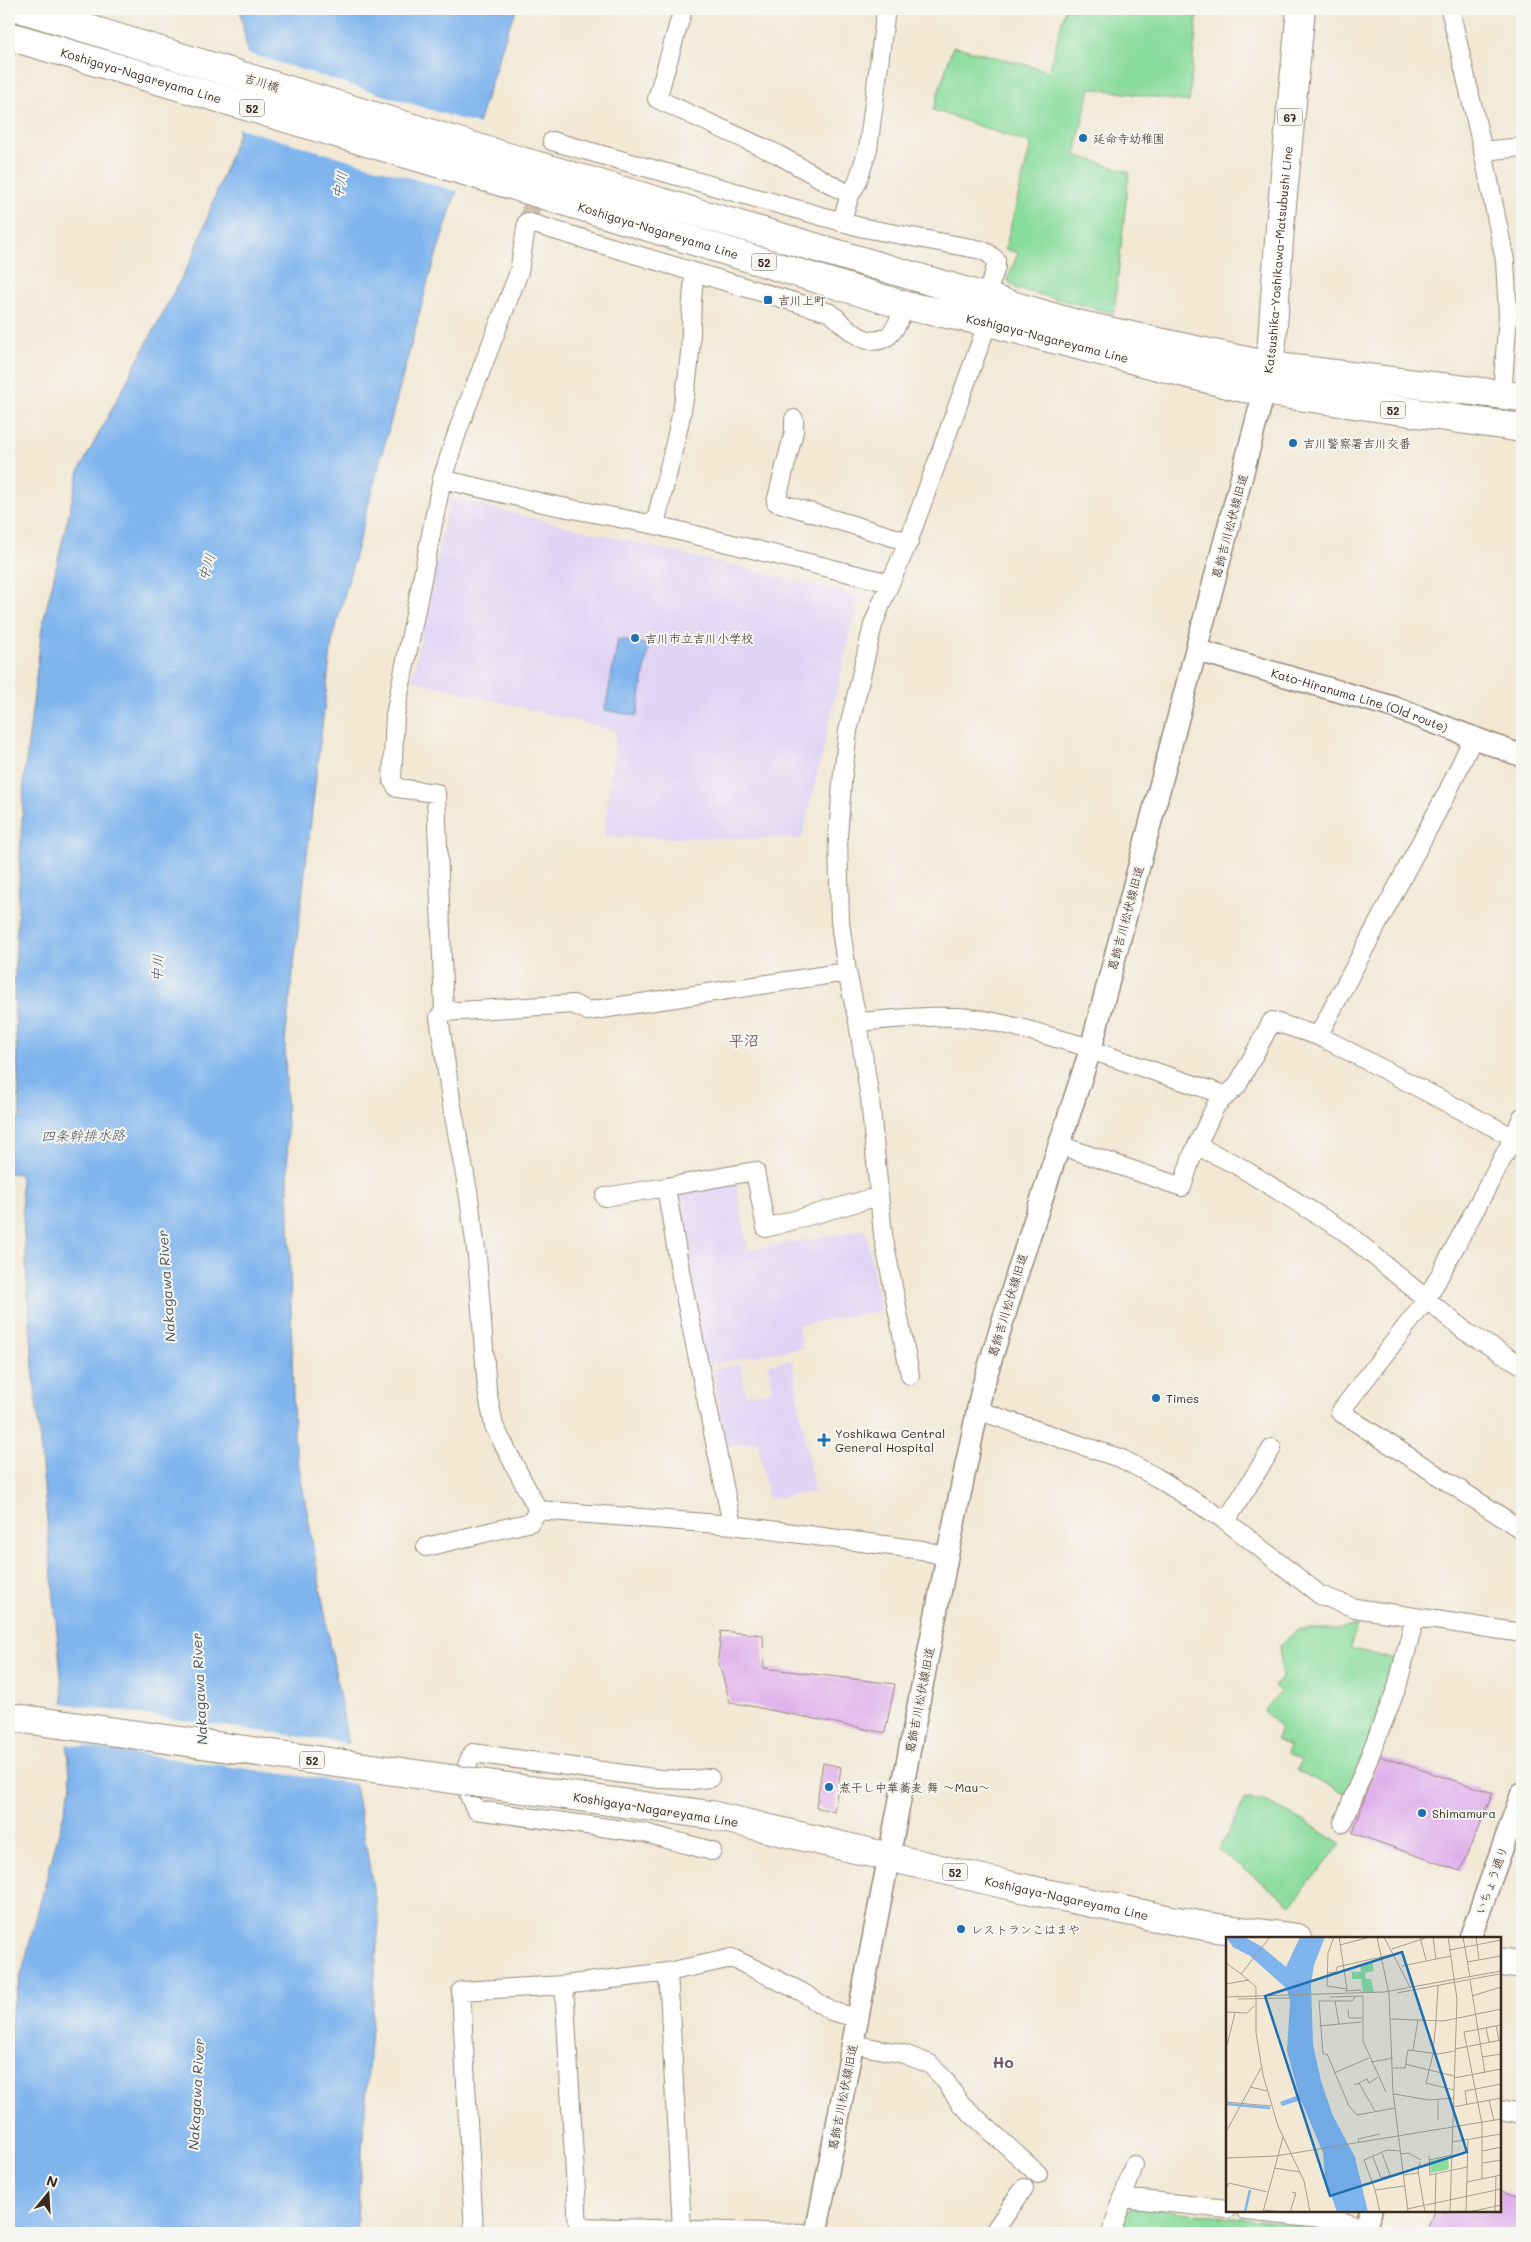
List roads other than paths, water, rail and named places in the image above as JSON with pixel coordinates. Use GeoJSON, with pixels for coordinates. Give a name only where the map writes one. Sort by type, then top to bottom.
{"type":"FeatureCollection","features":[{"type":"Feature","properties":{"kind":"main road","name":"吉川橋"},"geometry":{"type":"LineString","coordinates":[[23,9],[498,167]]}},
{"type":"Feature","properties":{"kind":"main road","name":"Katsushika-Yoshikawa-Matsubushi Line"},"geometry":{"type":"LineString","coordinates":[[1266,379],[1302,9]]}},
{"type":"Feature","properties":{"kind":"main road","name":"Koshigaya-Nagareyama Line"},"geometry":{"type":"LineString","coordinates":[[9,36],[498,167],[987,310]]}},
{"type":"Feature","properties":{"kind":"main road","name":"Koshigaya-Nagareyama Line"},"geometry":{"type":"LineString","coordinates":[[498,167],[906,306],[987,310],[1076,324],[1266,379],[1522,428]]}},
{"type":"Feature","properties":{"kind":"main road","name":"Koshigaya-Nagareyama Line"},"geometry":{"type":"LineString","coordinates":[[1266,379],[1512,395]]}},
{"type":"Feature","properties":{"kind":"main road","name":"Koshigaya-Nagareyama Line"},"geometry":{"type":"LineString","coordinates":[[9,1717],[711,1815],[888,1857],[1163,1918],[1210,1927],[1289,1937]]}},
{"type":"Feature","properties":{"kind":"main road"},"geometry":{"type":"LineString","coordinates":[[1501,1962],[1522,1965]]}},
{"type":"Feature","properties":{"kind":"street"},"geometry":{"type":"LineString","coordinates":[[683,9],[657,99],[777,154],[850,195]]}},
{"type":"Feature","properties":{"kind":"street"},"geometry":{"type":"LineString","coordinates":[[841,222],[868,149],[886,9]]}},
{"type":"Feature","properties":{"kind":"street"},"geometry":{"type":"LineString","coordinates":[[1450,9],[1483,151],[1505,261],[1512,395]]}},
{"type":"Feature","properties":{"kind":"street"},"geometry":{"type":"LineString","coordinates":[[552,141],[841,222],[982,250],[996,260],[987,310],[909,542],[873,625],[848,730],[842,782],[838,837],[838,889],[847,972],[858,1022],[870,1099],[884,1235],[910,1375]]}},
{"type":"Feature","properties":{"kind":"street"},"geometry":{"type":"LineString","coordinates":[[1483,151],[1522,147]]}},
{"type":"Feature","properties":{"kind":"street"},"geometry":{"type":"LineString","coordinates":[[444,1012],[436,793],[397,788],[392,780],[395,715],[442,479],[459,427],[519,272],[526,222],[831,313],[853,333],[866,339],[879,340],[889,335],[906,306]]}},
{"type":"Feature","properties":{"kind":"street"},"geometry":{"type":"LineString","coordinates":[[655,525],[690,352],[690,312],[694,272]]}},
{"type":"Feature","properties":{"kind":"street","name":"葛飾吉川松伏線旧道"},"geometry":{"type":"LineString","coordinates":[[816,2233],[888,1857],[977,1410],[994,1345],[1091,1049],[1266,379]]}},
{"type":"Feature","properties":{"kind":"street"},"geometry":{"type":"LineString","coordinates":[[794,419],[794,432],[776,502],[909,542]]}},
{"type":"Feature","properties":{"kind":"street"},"geometry":{"type":"LineString","coordinates":[[442,479],[547,504],[655,525],[890,583]]}},
{"type":"Feature","properties":{"kind":"street","name":"Kato-Hiranuma Line (Old route)"},"geometry":{"type":"LineString","coordinates":[[1196,650],[1393,707],[1474,736],[1522,756]]}},
{"type":"Feature","properties":{"kind":"street"},"geometry":{"type":"LineString","coordinates":[[1318,1036],[1447,794],[1474,736]]}},
{"type":"Feature","properties":{"kind":"street"},"geometry":{"type":"LineString","coordinates":[[538,1510],[494,1426],[487,1390],[477,1256],[439,1017],[444,1012],[573,1004],[588,1011],[847,972]]}},
{"type":"Feature","properties":{"kind":"street"},"geometry":{"type":"LineString","coordinates":[[858,1022],[932,1017],[984,1020],[1091,1049],[1225,1095]]}},
{"type":"Feature","properties":{"kind":"street"},"geometry":{"type":"LineString","coordinates":[[1059,1145],[1182,1187],[1197,1146],[1216,1105],[1237,1086],[1272,1021],[1318,1036],[1518,1139]]}},
{"type":"Feature","properties":{"kind":"street"},"geometry":{"type":"LineString","coordinates":[[1522,1117],[1518,1139],[1427,1298],[1340,1412],[1522,1530]]}},
{"type":"Feature","properties":{"kind":"street"},"geometry":{"type":"LineString","coordinates":[[1197,1146],[1235,1164],[1344,1231],[1466,1332],[1522,1365]]}},
{"type":"Feature","properties":{"kind":"street"},"geometry":{"type":"LineString","coordinates":[[605,1197],[755,1171],[766,1228],[879,1196]]}},
{"type":"Feature","properties":{"kind":"street"},"geometry":{"type":"LineString","coordinates":[[666,1187],[680,1276],[732,1525]]}},
{"type":"Feature","properties":{"kind":"street"},"geometry":{"type":"LineString","coordinates":[[977,1410],[1122,1459],[1156,1477],[1226,1521],[1320,1595],[1355,1608],[1522,1633]]}},
{"type":"Feature","properties":{"kind":"street"},"geometry":{"type":"LineString","coordinates":[[1226,1521],[1272,1448]]}},
{"type":"Feature","properties":{"kind":"street"},"geometry":{"type":"LineString","coordinates":[[538,1510],[732,1525],[894,1546],[947,1557]]}},
{"type":"Feature","properties":{"kind":"street"},"geometry":{"type":"LineString","coordinates":[[426,1547],[531,1522],[538,1510]]}},
{"type":"Feature","properties":{"kind":"street"},"geometry":{"type":"LineString","coordinates":[[1343,1824],[1397,1688],[1415,1617]]}},
{"type":"Feature","properties":{"kind":"street"},"geometry":{"type":"LineString","coordinates":[[710,1778],[691,1780],[660,1779],[473,1753],[465,1765],[467,1794],[476,1810],[645,1833],[712,1850]]}},
{"type":"Feature","properties":{"kind":"street","name":"いちょう通り"},"geometry":{"type":"LineString","coordinates":[[1470,1937],[1522,1793]]}},
{"type":"Feature","properties":{"kind":"street"},"geometry":{"type":"LineString","coordinates":[[474,2233],[461,1991],[564,1985],[668,1972],[732,1958],[802,1992],[831,2011],[857,2018]]}},
{"type":"Feature","properties":{"kind":"street"},"geometry":{"type":"LineString","coordinates":[[668,1972],[682,2228]]}},
{"type":"Feature","properties":{"kind":"street"},"geometry":{"type":"LineString","coordinates":[[564,1985],[578,2227],[682,2228],[803,2233]]}},
{"type":"Feature","properties":{"kind":"street"},"geometry":{"type":"LineString","coordinates":[[852,2044],[904,2054],[930,2064],[944,2079],[960,2103],[1038,2174]]}},
{"type":"Feature","properties":{"kind":"street"},"geometry":{"type":"LineString","coordinates":[[1501,2110],[1522,2114]]}},
{"type":"Feature","properties":{"kind":"street"},"geometry":{"type":"LineString","coordinates":[[1111,2233],[1134,2165]]}},
{"type":"Feature","properties":{"kind":"street"},"geometry":{"type":"LineString","coordinates":[[993,2233],[1024,2188]]}},
{"type":"Feature","properties":{"kind":"street"},"geometry":{"type":"LineString","coordinates":[[1123,2198],[1226,2209]]}},
{"type":"Feature","properties":{"kind":"street"},"geometry":{"type":"LineString","coordinates":[[1255,2212],[1366,2224]]}},
{"type":"Feature","properties":{"kind":"water"},"geometry":{"type":"Polygon","coordinates":[[[240,9],[517,9],[508,29],[428,281],[332,642],[285,1041],[294,1438],[379,1921],[356,2233],[13,2233],[9,2133],[9,2021],[71,1786],[33,1367],[20,1174],[9,1173],[9,1120],[20,1119],[14,992],[24,778],[42,627],[79,471],[194,254],[238,134],[248,55],[240,9]]]}},
{"type":"Feature","properties":{"kind":"water"},"geometry":{"type":"Polygon","coordinates":[[[618,639],[649,645],[637,716],[605,710],[618,639]]]}},
{"type":"Feature","properties":{"kind":"tunnel"},"geometry":{"type":"LineString","coordinates":[[527,222],[552,141]]}},
{"type":"Feature","properties":{"kind":"place","name":"延命寺幼稚園"},"geometry":{"type":"Point","coordinates":[1083,138]}},
{"type":"Feature","properties":{"kind":"place","name":"吉川上町"},"geometry":{"type":"Point","coordinates":[768,300]}},
{"type":"Feature","properties":{"kind":"place","name":"吉川警察署吉川交番"},"geometry":{"type":"Point","coordinates":[1293,443]}},
{"type":"Feature","properties":{"kind":"place","name":"吉川市立吉川小学校"},"geometry":{"type":"Point","coordinates":[635,638]}},
{"type":"Feature","properties":{"kind":"place","name":"Times"},"geometry":{"type":"Point","coordinates":[1156,1398]}},
{"type":"Feature","properties":{"kind":"place","name":"Yoshikawa Central General Hospital"},"geometry":{"type":"Point","coordinates":[824,1440]}},
{"type":"Feature","properties":{"kind":"place","name":"煮干し中華蕎麦 舞 〜Mau〜"},"geometry":{"type":"Point","coordinates":[829,1787]}},
{"type":"Feature","properties":{"kind":"place","name":"Shimamura"},"geometry":{"type":"Point","coordinates":[1422,1813]}},
{"type":"Feature","properties":{"kind":"place","name":"レストランこはまや"},"geometry":{"type":"Point","coordinates":[961,1929]}},
{"type":"Feature","properties":{"kind":"district","name":"平沼"},"geometry":{"type":"Point","coordinates":[744,1040]}},
{"type":"Feature","properties":{"kind":"district","name":"Ho"},"geometry":{"type":"Point","coordinates":[1003,2062]}},
{"type":"Feature","properties":{"kind":"water label","name":"中川"},"geometry":{"type":"Point","coordinates":[339,185]}},
{"type":"Feature","properties":{"kind":"water label","name":"中川"},"geometry":{"type":"Point","coordinates":[206,567]}},
{"type":"Feature","properties":{"kind":"water label","name":"中川"},"geometry":{"type":"Point","coordinates":[157,968]}},
{"type":"Feature","properties":{"kind":"water label","name":"四条幹排水路"},"geometry":{"type":"Point","coordinates":[83,1135]}},
{"type":"Feature","properties":{"kind":"water label","name":"Nakagawa River"},"geometry":{"type":"Point","coordinates":[166,1286]}},
{"type":"Feature","properties":{"kind":"water label","name":"Nakagawa River"},"geometry":{"type":"Point","coordinates":[199,1689]}},
{"type":"Feature","properties":{"kind":"water label","name":"Nakagawa River"},"geometry":{"type":"Point","coordinates":[196,2094]}}]}
